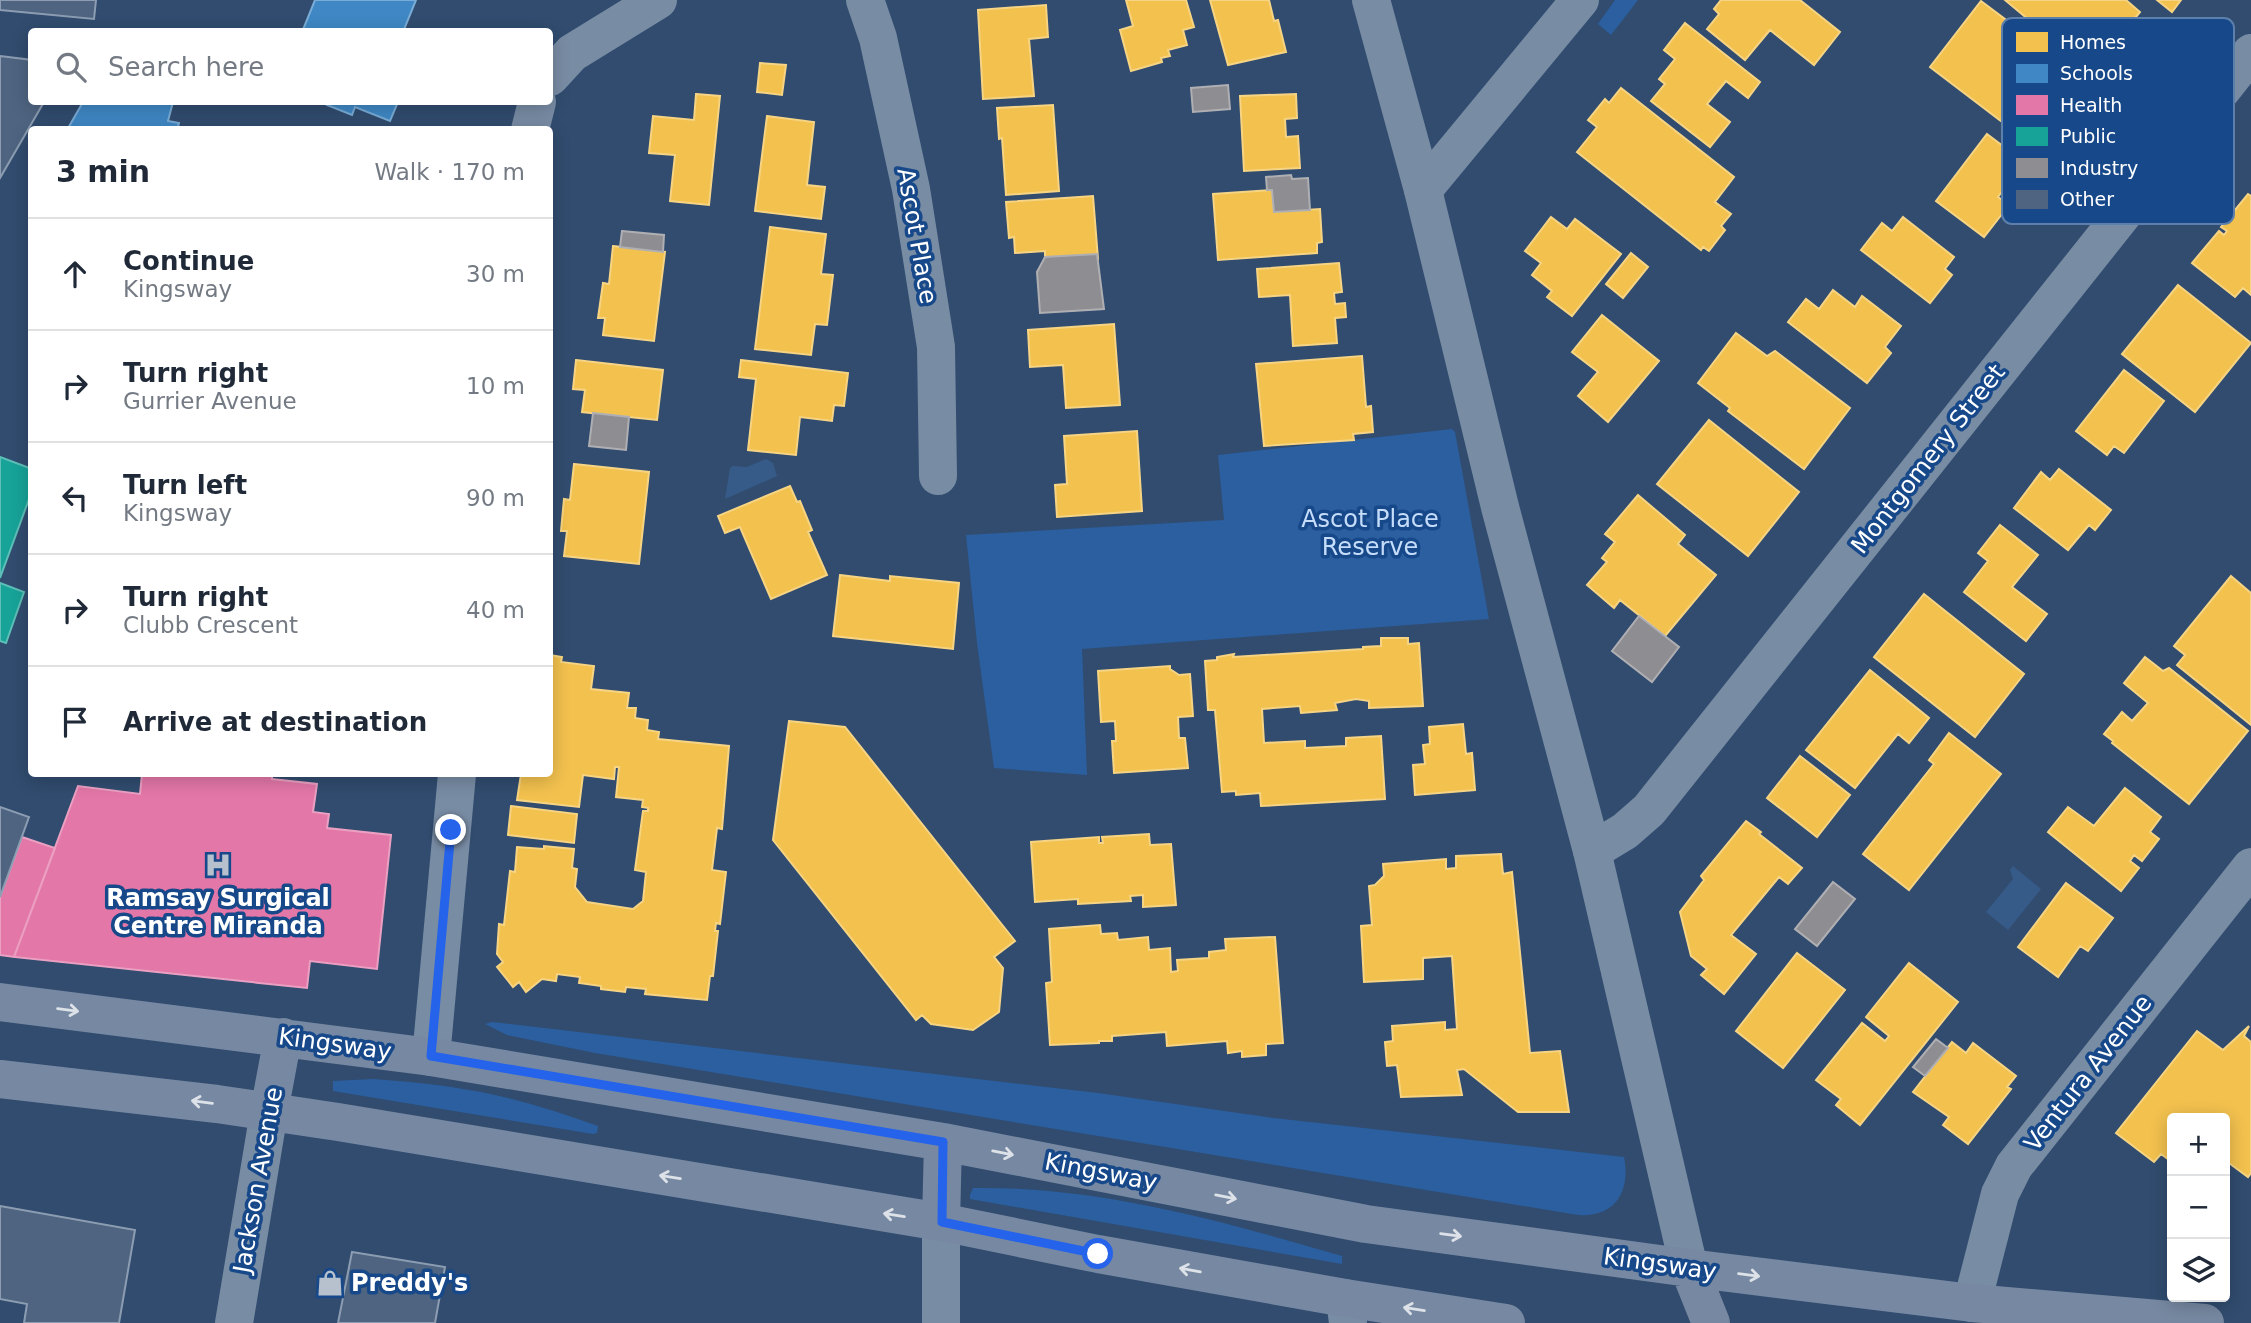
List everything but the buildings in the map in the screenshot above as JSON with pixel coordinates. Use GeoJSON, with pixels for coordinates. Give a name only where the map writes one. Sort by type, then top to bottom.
{"type":"FeatureCollection","features":[{"type":"Feature","properties":{"kind":"main road","name":"Kingsway"},"geometry":{"type":"LineString","coordinates":[[0,1002],[431,1056],[943,1142],[1366,1224],[1972,1303],[2205,1323]]}},
{"type":"Feature","properties":{"kind":"main road","name":"Jackson Avenue"},"geometry":{"type":"LineString","coordinates":[[269,1112],[283,1037]]}},
{"type":"Feature","properties":{"kind":"main road"},"geometry":{"type":"LineString","coordinates":[[0,1079],[269,1112],[942,1222],[1347,1310],[1506,1323]]}},
{"type":"Feature","properties":{"kind":"main road"},"geometry":{"type":"LineString","coordinates":[[942,1222],[943,1142]]}},
{"type":"Feature","properties":{"kind":"main road"},"geometry":{"type":"LineString","coordinates":[[1689,1268],[1711,1323]]}},
{"type":"Feature","properties":{"kind":"street"},"geometry":{"type":"LineString","coordinates":[[553,74],[572,53],[658,0]]}},
{"type":"Feature","properties":{"kind":"street","name":"Ascot Place"},"geometry":{"type":"LineString","coordinates":[[865,0],[878,38],[911,189],[936,347],[938,476]]}},
{"type":"Feature","properties":{"kind":"street"},"geometry":{"type":"LineString","coordinates":[[1371,0],[1423,190],[1500,507],[1592,851],[1689,1268]]}},
{"type":"Feature","properties":{"kind":"street"},"geometry":{"type":"LineString","coordinates":[[1423,190],[1580,0]]}},
{"type":"Feature","properties":{"kind":"street","name":"Montgomery Street"},"geometry":{"type":"LineString","coordinates":[[2234,74],[2251,53]]}},
{"type":"Feature","properties":{"kind":"street"},"geometry":{"type":"LineString","coordinates":[[531,126],[536,105]]}},
{"type":"Feature","properties":{"kind":"street","name":"Montgomery Street"},"geometry":{"type":"LineString","coordinates":[[1592,851],[1625,831],[1649,810],[2115,224]]}},
{"type":"Feature","properties":{"kind":"street"},"geometry":{"type":"LineString","coordinates":[[431,1056],[457,777]]}},
{"type":"Feature","properties":{"kind":"street","name":"Ventura Avenue"},"geometry":{"type":"LineString","coordinates":[[1972,1303],[2000,1194],[2014,1166],[2251,867]]}},
{"type":"Feature","properties":{"kind":"street","name":"Jackson Avenue"},"geometry":{"type":"LineString","coordinates":[[234,1323],[269,1112]]}},
{"type":"Feature","properties":{"kind":"street"},"geometry":{"type":"LineString","coordinates":[[941,1323],[942,1222]]}},
{"type":"Feature","properties":{"kind":"green space"},"geometry":{"type":"Polygon","coordinates":[[[1615,0],[1638,0],[1611,35],[1598,24],[1615,0]]]}},
{"type":"Feature","properties":{"kind":"green space","name":"Ascot Place Reserve"},"geometry":{"type":"Polygon","coordinates":[[[1452,429],[1455,432],[1489,619],[1082,649],[1087,775],[994,768],[966,535],[1224,520],[1218,455],[1452,429]]]}},
{"type":"Feature","properties":{"kind":"green space"},"geometry":{"type":"Polygon","coordinates":[[[492,1022],[1098,1093],[1274,1118],[1624,1157],[1625,1181],[1618,1200],[1611,1207],[1591,1215],[1578,1215],[595,1053],[507,1035],[485,1024],[492,1022]]]}},
{"type":"Feature","properties":{"kind":"green space"},"geometry":{"type":"Polygon","coordinates":[[[373,1079],[450,1087],[508,1098],[598,1126],[597,1133],[333,1091],[333,1081],[373,1079]]]}},
{"type":"Feature","properties":{"kind":"green space"},"geometry":{"type":"Polygon","coordinates":[[[973,1188],[1067,1193],[1160,1208],[1342,1256],[1342,1264],[970,1199],[973,1188]]]}},
{"type":"Feature","properties":{"kind":"shaded area"},"geometry":{"type":"Polygon","coordinates":[[[766,459],[773,463],[777,476],[725,499],[730,468],[747,467],[766,459]]]}},
{"type":"Feature","properties":{"kind":"shaded area"},"geometry":{"type":"Polygon","coordinates":[[[2013,866],[2041,889],[2008,930],[1986,912],[2013,879],[2010,870],[2013,866]]]}},
{"type":"Feature","properties":{"kind":"place","name":"Ramsay Surgical Centre Miranda"},"geometry":{"type":"Point","coordinates":[218,865]}},
{"type":"Feature","properties":{"kind":"place","name":"Preddy's"},"geometry":{"type":"Point","coordinates":[330,1283]}},
{"type":"Feature","properties":{"kind":"route"},"geometry":{"type":"LineString","coordinates":[[451,830],[431,1056],[943,1142],[942,1222],[1098,1254]]}}]}
